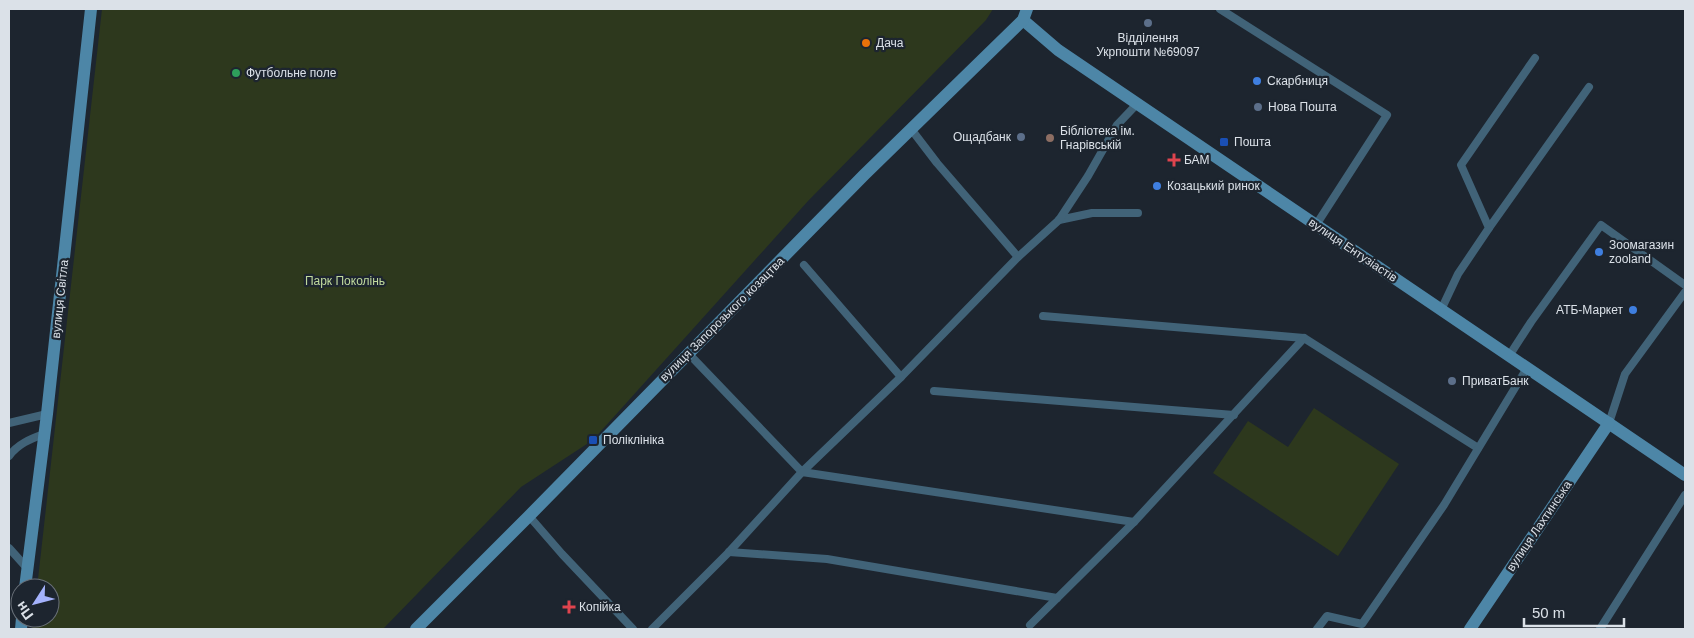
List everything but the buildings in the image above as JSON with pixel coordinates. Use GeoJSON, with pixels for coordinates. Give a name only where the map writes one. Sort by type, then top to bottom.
{"type":"FeatureCollection","features":[{"type":"Feature","properties":{"kind":"street","name":"вулиця Світла"},"geometry":{"type":"LineString","coordinates":[[26,578],[47,414],[91,9]]}},
{"type":"Feature","properties":{"kind":"street","name":"вулиця Ентузіастів"},"geometry":{"type":"LineString","coordinates":[[1025,14],[1058,50],[1685,475]]}},
{"type":"Feature","properties":{"kind":"street","name":"вулиця Запорозького козацтва"},"geometry":{"type":"LineString","coordinates":[[416,629],[1025,14]]}},
{"type":"Feature","properties":{"kind":"street","name":"вулиця Лахтинська"},"geometry":{"type":"LineString","coordinates":[[1470,629],[1609,423]]}},
{"type":"Feature","properties":{"kind":"lane"},"geometry":{"type":"LineString","coordinates":[[1220,9],[1387,115],[1316,225]]}},
{"type":"Feature","properties":{"kind":"lane"},"geometry":{"type":"LineString","coordinates":[[1489,228],[1461,164],[1535,58]]}},
{"type":"Feature","properties":{"kind":"lane"},"geometry":{"type":"LineString","coordinates":[[1441,310],[1458,274],[1589,87]]}},
{"type":"Feature","properties":{"kind":"lane"},"geometry":{"type":"LineString","coordinates":[[652,629],[729,552],[802,472],[901,377],[1018,258],[1059,220],[1088,176],[1117,126],[1137,104]]}},
{"type":"Feature","properties":{"kind":"lane"},"geometry":{"type":"LineString","coordinates":[[911,129],[937,163],[1018,258]]}},
{"type":"Feature","properties":{"kind":"lane"},"geometry":{"type":"LineString","coordinates":[[1059,220],[1092,213],[1138,213]]}},
{"type":"Feature","properties":{"kind":"lane"},"geometry":{"type":"LineString","coordinates":[[1509,356],[1530,322],[1601,225],[1685,285]]}},
{"type":"Feature","properties":{"kind":"lane"},"geometry":{"type":"LineString","coordinates":[[804,265],[901,377]]}},
{"type":"Feature","properties":{"kind":"lane"},"geometry":{"type":"LineString","coordinates":[[1609,423],[1625,374],[1685,292]]}},
{"type":"Feature","properties":{"kind":"lane"},"geometry":{"type":"LineString","coordinates":[[1043,316],[1304,338],[1478,448]]}},
{"type":"Feature","properties":{"kind":"lane"},"geometry":{"type":"LineString","coordinates":[[1030,625],[1134,522],[1304,338]]}},
{"type":"Feature","properties":{"kind":"lane"},"geometry":{"type":"LineString","coordinates":[[688,353],[802,472],[1134,522]]}},
{"type":"Feature","properties":{"kind":"lane"},"geometry":{"type":"LineString","coordinates":[[1317,629],[1327,616],[1362,624],[1444,505],[1527,368]]}},
{"type":"Feature","properties":{"kind":"lane"},"geometry":{"type":"LineString","coordinates":[[934,391],[1234,415]]}},
{"type":"Feature","properties":{"kind":"lane"},"geometry":{"type":"LineString","coordinates":[[9,423],[47,414]]}},
{"type":"Feature","properties":{"kind":"lane"},"geometry":{"type":"LineString","coordinates":[[9,456],[25,441],[44,434]]}},
{"type":"Feature","properties":{"kind":"lane"},"geometry":{"type":"LineString","coordinates":[[1600,629],[1685,495]]}},
{"type":"Feature","properties":{"kind":"lane"},"geometry":{"type":"LineString","coordinates":[[529,516],[633,629]]}},
{"type":"Feature","properties":{"kind":"lane"},"geometry":{"type":"LineString","coordinates":[[9,548],[27,568]]}},
{"type":"Feature","properties":{"kind":"lane"},"geometry":{"type":"LineString","coordinates":[[729,552],[827,559],[1057,598]]}},
{"type":"Feature","properties":{"kind":"green space","name":"Парк Поколінь"},"geometry":{"type":"Polygon","coordinates":[[[102,9],[993,9],[986,20],[808,201],[593,440],[521,487],[383,629],[32,629],[60,628],[60,578],[38,578],[102,9]]]}},
{"type":"Feature","properties":{"kind":"green space"},"geometry":{"type":"Polygon","coordinates":[[[1314,408],[1399,464],[1338,556],[1213,473],[1248,421],[1288,447],[1314,408]]]}},
{"type":"Feature","properties":{"kind":"place","name":"Відділення Укрпошти №69097"},"geometry":{"type":"Point","coordinates":[1148,23]}},
{"type":"Feature","properties":{"kind":"place","name":"Дача"},"geometry":{"type":"Point","coordinates":[866,43]}},
{"type":"Feature","properties":{"kind":"place","name":"Футбольне поле"},"geometry":{"type":"Point","coordinates":[236,73]}},
{"type":"Feature","properties":{"kind":"place","name":"Скарбниця"},"geometry":{"type":"Point","coordinates":[1257,81]}},
{"type":"Feature","properties":{"kind":"place","name":"Нова Пошта"},"geometry":{"type":"Point","coordinates":[1258,107]}},
{"type":"Feature","properties":{"kind":"place","name":"Ощадбанк"},"geometry":{"type":"Point","coordinates":[1021,137]}},
{"type":"Feature","properties":{"kind":"place","name":"Бібліотека ім. Гнарівській"},"geometry":{"type":"Point","coordinates":[1050,138]}},
{"type":"Feature","properties":{"kind":"place","name":"Пошта"},"geometry":{"type":"Point","coordinates":[1224,142]}},
{"type":"Feature","properties":{"kind":"place","name":"БАМ"},"geometry":{"type":"Point","coordinates":[1174,160]}},
{"type":"Feature","properties":{"kind":"place","name":"Козацький ринок"},"geometry":{"type":"Point","coordinates":[1157,186]}},
{"type":"Feature","properties":{"kind":"place","name":"Зоомагазин zooland"},"geometry":{"type":"Point","coordinates":[1599,252]}},
{"type":"Feature","properties":{"kind":"place","name":"АТБ-Маркет"},"geometry":{"type":"Point","coordinates":[1633,310]}},
{"type":"Feature","properties":{"kind":"place","name":"ПриватБанк"},"geometry":{"type":"Point","coordinates":[1452,381]}},
{"type":"Feature","properties":{"kind":"place","name":"Поліклініка"},"geometry":{"type":"Point","coordinates":[593,440]}},
{"type":"Feature","properties":{"kind":"place","name":"Копійка"},"geometry":{"type":"Point","coordinates":[569,607]}}]}
